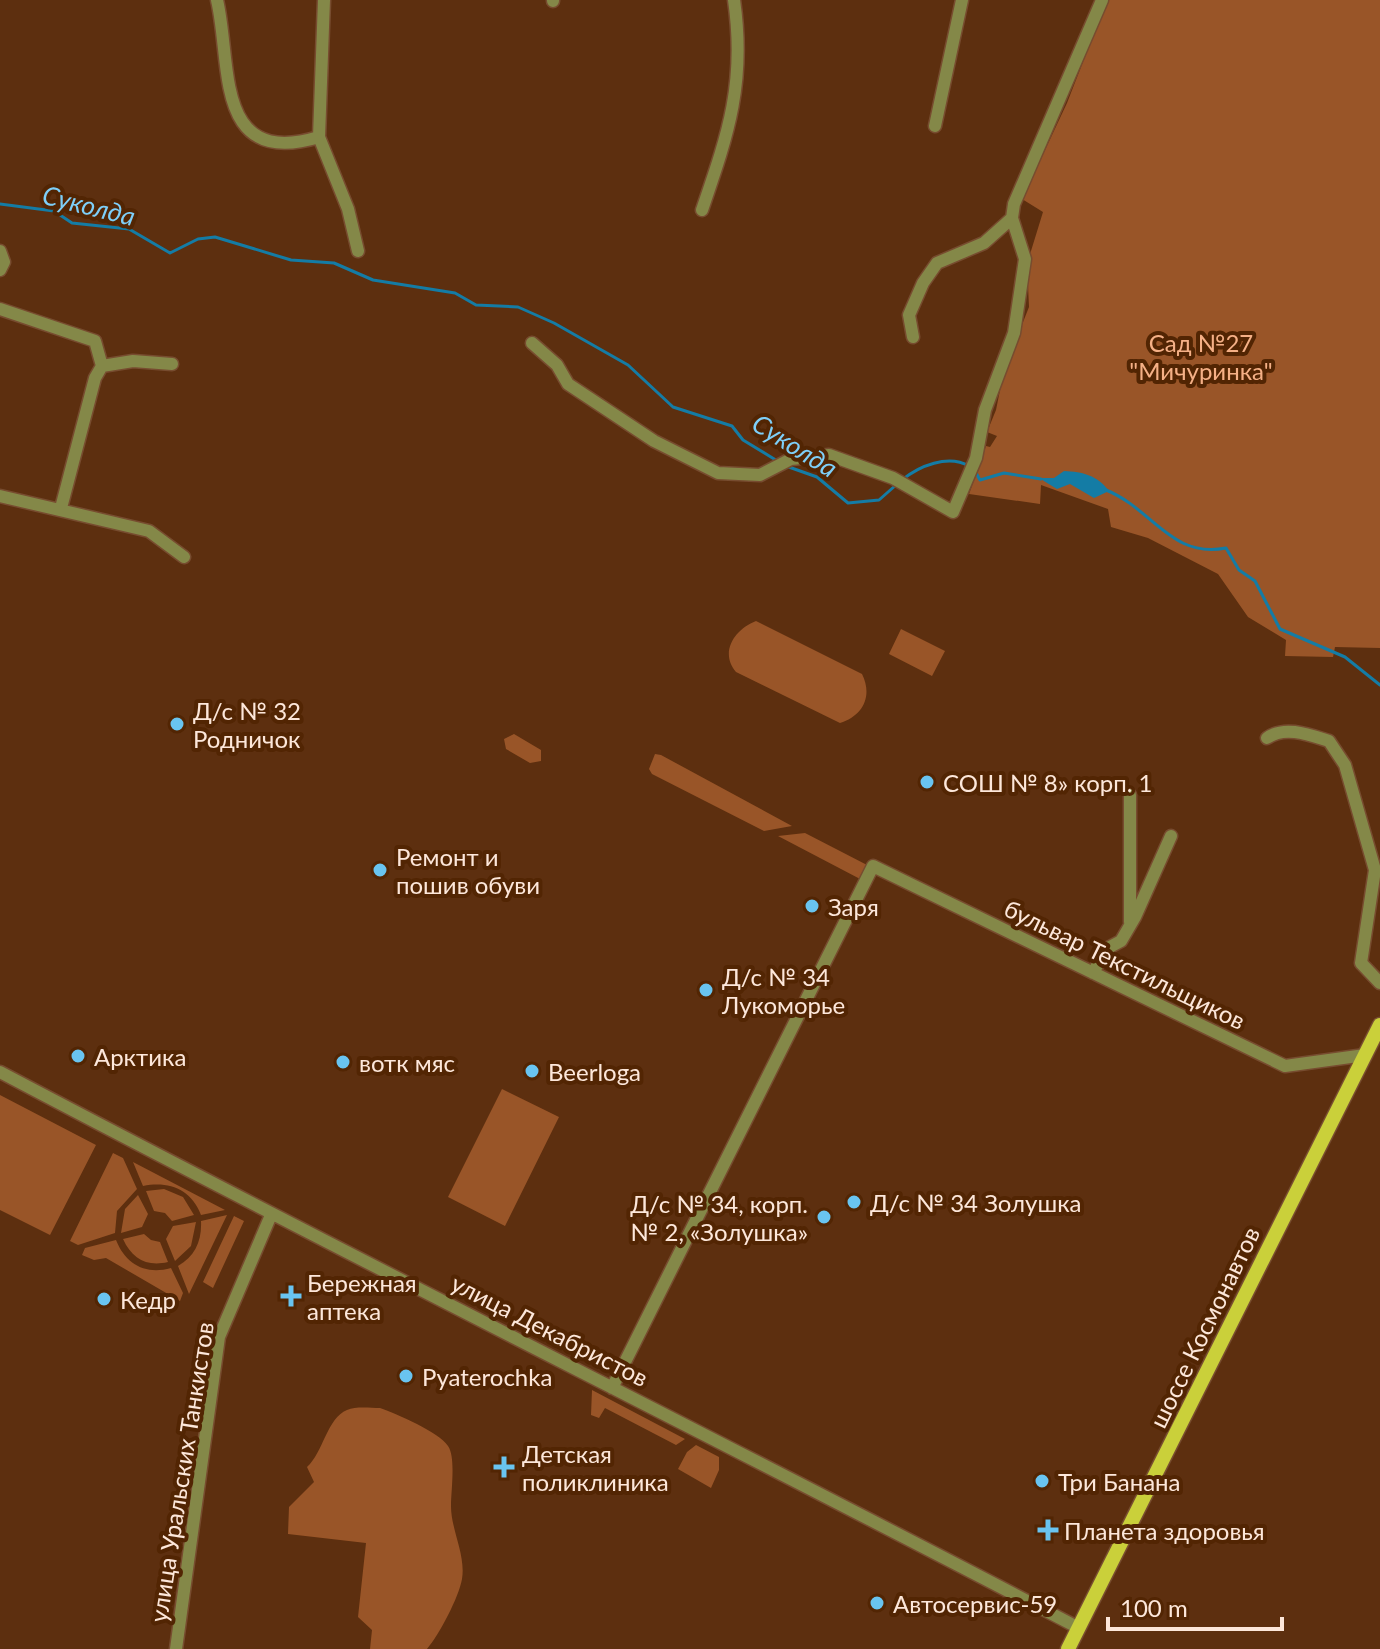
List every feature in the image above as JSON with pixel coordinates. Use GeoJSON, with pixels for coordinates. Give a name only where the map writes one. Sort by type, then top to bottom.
{"type":"FeatureCollection","features":[{"type":"Feature","properties":{"kind":"main road","name":"шоссе Космонавтов"},"geometry":{"type":"LineString","coordinates":[[1068,1649],[1365,1055],[1377,1044],[1380,1025]]}},
{"type":"Feature","properties":{"kind":"street"},"geometry":{"type":"LineString","coordinates":[[217,0],[228,96],[244,123],[262,140],[283,143],[319,137]]}},
{"type":"Feature","properties":{"kind":"street"},"geometry":{"type":"LineString","coordinates":[[324,0],[319,137],[348,209],[358,251]]}},
{"type":"Feature","properties":{"kind":"street"},"geometry":{"type":"LineString","coordinates":[[702,210],[732,121],[740,45],[734,0]]}},
{"type":"Feature","properties":{"kind":"street"},"geometry":{"type":"LineString","coordinates":[[935,126],[962,0]]}},
{"type":"Feature","properties":{"kind":"street"},"geometry":{"type":"LineString","coordinates":[[913,337],[909,315],[923,283],[937,263],[984,243],[1012,218],[1030,166],[1102,0]]}},
{"type":"Feature","properties":{"kind":"street"},"geometry":{"type":"LineString","coordinates":[[532,343],[557,365],[568,384],[654,441],[718,473],[760,475],[791,459],[829,455],[893,478],[953,512],[976,458],[985,410],[1014,333],[1025,259],[1012,218]]}},
{"type":"Feature","properties":{"kind":"street"},"geometry":{"type":"LineString","coordinates":[[0,251],[4,262],[0,270]]}},
{"type":"Feature","properties":{"kind":"street"},"geometry":{"type":"LineString","coordinates":[[0,309],[95,341],[102,366],[95,378],[61,508]]}},
{"type":"Feature","properties":{"kind":"street"},"geometry":{"type":"LineString","coordinates":[[102,366],[133,361],[172,364]]}},
{"type":"Feature","properties":{"kind":"street"},"geometry":{"type":"LineString","coordinates":[[0,496],[149,531],[184,557]]}},
{"type":"Feature","properties":{"kind":"street"},"geometry":{"type":"LineString","coordinates":[[1267,738],[1273,733],[1297,732],[1329,741],[1345,765],[1375,870],[1361,963],[1380,983]]}},
{"type":"Feature","properties":{"kind":"street"},"geometry":{"type":"LineString","coordinates":[[1130,795],[1130,925]]}},
{"type":"Feature","properties":{"kind":"street"},"geometry":{"type":"LineString","coordinates":[[1093,973],[1106,949],[1121,941],[1171,836]]}},
{"type":"Feature","properties":{"kind":"street","name":"бульвар Текстильщиков"},"geometry":{"type":"LineString","coordinates":[[612,1388],[873,866],[1285,1066],[1365,1055]]}},
{"type":"Feature","properties":{"kind":"street","name":"улица Декабристов"},"geometry":{"type":"LineString","coordinates":[[0,1072],[271,1215],[512,1334],[1079,1628]]}},
{"type":"Feature","properties":{"kind":"street","name":"улица Уральских Танкистов"},"geometry":{"type":"LineString","coordinates":[[176,1649],[219,1337],[271,1215]]}},
{"type":"Feature","properties":{"kind":"green space","name":"Сад №27 \"Мичуринка\""},"geometry":{"type":"Polygon","coordinates":[[[1107,0],[1380,0],[1380,648],[1335,647],[1333,657],[1285,656],[1286,640],[1248,617],[1218,574],[1148,538],[1111,527],[1108,509],[1041,485],[1040,504],[969,494],[986,446],[990,447],[997,436],[987,432],[996,410],[1004,370],[1029,307],[1027,264],[1043,212],[1022,199],[1067,103],[1107,0]]]}},
{"type":"Feature","properties":{"kind":"green space"},"geometry":{"type":"Polygon","coordinates":[[[756,621],[862,674],[866,697],[860,710],[840,723],[736,672],[731,664],[729,649],[736,635],[756,621]]]}},
{"type":"Feature","properties":{"kind":"green space"},"geometry":{"type":"Polygon","coordinates":[[[901,629],[945,651],[932,676],[889,654],[901,629]]]}},
{"type":"Feature","properties":{"kind":"green space"},"geometry":{"type":"Polygon","coordinates":[[[514,734],[541,750],[541,761],[530,763],[506,749],[504,739],[514,734]]]}},
{"type":"Feature","properties":{"kind":"green space"},"geometry":{"type":"Polygon","coordinates":[[[655,754],[792,826],[764,831],[652,774],[649,769],[655,754]]]}},
{"type":"Feature","properties":{"kind":"green space"},"geometry":{"type":"Polygon","coordinates":[[[805,833],[869,866],[862,880],[778,836],[805,833]]]}},
{"type":"Feature","properties":{"kind":"green space"},"geometry":{"type":"Polygon","coordinates":[[[502,1089],[559,1117],[505,1226],[448,1197],[502,1089]]]}},
{"type":"Feature","properties":{"kind":"green space"},"geometry":{"type":"Polygon","coordinates":[[[0,1095],[96,1145],[50,1235],[0,1210],[0,1095]]]}},
{"type":"Feature","properties":{"kind":"green space"},"geometry":{"type":"Polygon","coordinates":[[[113,1153],[123,1158],[137,1189],[117,1211],[115,1233],[78,1245],[70,1241],[113,1153]]]}},
{"type":"Feature","properties":{"kind":"green space"},"geometry":{"type":"Polygon","coordinates":[[[133,1162],[225,1210],[201,1215],[191,1199],[178,1189],[162,1185],[143,1186],[133,1162]]]}},
{"type":"Feature","properties":{"kind":"green space"},"geometry":{"type":"Polygon","coordinates":[[[164,1189],[183,1197],[194,1215],[172,1221],[165,1213],[154,1211],[146,1191],[164,1189]]]}},
{"type":"Feature","properties":{"kind":"green space"},"geometry":{"type":"Polygon","coordinates":[[[138,1195],[148,1214],[142,1227],[121,1233],[125,1209],[138,1195]]]}},
{"type":"Feature","properties":{"kind":"green space"},"geometry":{"type":"Polygon","coordinates":[[[227,1215],[189,1294],[178,1266],[189,1258],[196,1247],[201,1221],[227,1215]]]}},
{"type":"Feature","properties":{"kind":"green space"},"geometry":{"type":"Polygon","coordinates":[[[234,1216],[244,1221],[213,1288],[203,1282],[234,1216]]]}},
{"type":"Feature","properties":{"kind":"green space"},"geometry":{"type":"Polygon","coordinates":[[[196,1222],[191,1246],[175,1261],[166,1239],[173,1226],[196,1222]]]}},
{"type":"Feature","properties":{"kind":"green space"},"geometry":{"type":"Polygon","coordinates":[[[144,1234],[160,1242],[168,1262],[141,1260],[123,1239],[144,1234]]]}},
{"type":"Feature","properties":{"kind":"green space"},"geometry":{"type":"Polygon","coordinates":[[[116,1240],[125,1256],[138,1266],[153,1270],[171,1268],[183,1293],[180,1301],[106,1258],[94,1260],[82,1255],[85,1248],[116,1240]]]}},
{"type":"Feature","properties":{"kind":"green space"},"geometry":{"type":"Polygon","coordinates":[[[592,1390],[685,1439],[676,1445],[605,1408],[599,1418],[591,1415],[592,1390]]]}},
{"type":"Feature","properties":{"kind":"green space"},"geometry":{"type":"Polygon","coordinates":[[[380,1408],[436,1435],[448,1446],[452,1458],[451,1506],[462,1561],[462,1579],[448,1616],[427,1649],[370,1649],[372,1630],[358,1617],[366,1543],[288,1534],[289,1507],[314,1482],[307,1467],[335,1420],[351,1409],[380,1408]]]}},
{"type":"Feature","properties":{"kind":"green space"},"geometry":{"type":"Polygon","coordinates":[[[696,1445],[719,1457],[719,1470],[711,1488],[678,1469],[687,1452],[696,1445]]]}},
{"type":"Feature","properties":{"kind":"water"},"geometry":{"type":"Polygon","coordinates":[[[1064,471],[1089,475],[1109,491],[1094,498],[1070,484],[1057,489],[1039,478],[1054,478],[1064,471]]]}},
{"type":"Feature","properties":{"kind":"waterway","name":"Суколда"},"geometry":{"type":"LineString","coordinates":[[0,204],[54,211],[72,223],[129,229],[170,253],[198,239],[215,237],[291,260],[334,263],[373,280],[455,293],[476,305],[518,307],[554,323],[628,365],[673,407],[732,426],[743,440],[779,462]]}},
{"type":"Feature","properties":{"kind":"waterway","name":"Суколда"},"geometry":{"type":"LineString","coordinates":[[902,480],[917,470],[943,461],[969,466]]}},
{"type":"Feature","properties":{"kind":"waterway","name":"Суколда"},"geometry":{"type":"LineString","coordinates":[[786,466],[817,477],[848,503],[879,500],[896,485]]}},
{"type":"Feature","properties":{"kind":"waterway","name":"Суколда"},"geometry":{"type":"LineString","coordinates":[[975,471],[980,480],[1004,473],[1041,479]]}},
{"type":"Feature","properties":{"kind":"waterway","name":"Суколда"},"geometry":{"type":"LineString","coordinates":[[1106,490],[1122,498],[1176,539],[1207,549],[1226,548],[1239,570],[1255,581],[1280,629],[1345,657],[1380,685]]}},
{"type":"Feature","properties":{"kind":"place","name":"Д/с № 32 Родничок"},"geometry":{"type":"Point","coordinates":[177,724]}},
{"type":"Feature","properties":{"kind":"place","name":"СОШ № 8» корп. 1"},"geometry":{"type":"Point","coordinates":[927,782]}},
{"type":"Feature","properties":{"kind":"place","name":"Ремонт и пошив обуви"},"geometry":{"type":"Point","coordinates":[380,870]}},
{"type":"Feature","properties":{"kind":"place","name":"Заря"},"geometry":{"type":"Point","coordinates":[812,906]}},
{"type":"Feature","properties":{"kind":"place","name":"Д/с № 34 Лукоморье"},"geometry":{"type":"Point","coordinates":[706,990]}},
{"type":"Feature","properties":{"kind":"place","name":"Арктика"},"geometry":{"type":"Point","coordinates":[78,1056]}},
{"type":"Feature","properties":{"kind":"place","name":"вотк мяс"},"geometry":{"type":"Point","coordinates":[343,1062]}},
{"type":"Feature","properties":{"kind":"place","name":"Beerloga"},"geometry":{"type":"Point","coordinates":[532,1071]}},
{"type":"Feature","properties":{"kind":"place","name":"Д/с № 34 Золушка"},"geometry":{"type":"Point","coordinates":[854,1202]}},
{"type":"Feature","properties":{"kind":"place","name":"Д/с № 34, корп. № 2, «Золушка»"},"geometry":{"type":"Point","coordinates":[824,1217]}},
{"type":"Feature","properties":{"kind":"place","name":"Бережная аптека"},"geometry":{"type":"Point","coordinates":[291,1296]}},
{"type":"Feature","properties":{"kind":"place","name":"Кедр"},"geometry":{"type":"Point","coordinates":[104,1299]}},
{"type":"Feature","properties":{"kind":"place","name":"Pyaterochka"},"geometry":{"type":"Point","coordinates":[406,1376]}},
{"type":"Feature","properties":{"kind":"place","name":"Детская поликлиника"},"geometry":{"type":"Point","coordinates":[504,1467]}},
{"type":"Feature","properties":{"kind":"place","name":"Три Банана"},"geometry":{"type":"Point","coordinates":[1042,1481]}},
{"type":"Feature","properties":{"kind":"place","name":"Планета здоровья"},"geometry":{"type":"Point","coordinates":[1048,1530]}},
{"type":"Feature","properties":{"kind":"place","name":"Автосервис-59"},"geometry":{"type":"Point","coordinates":[877,1603]}}]}
